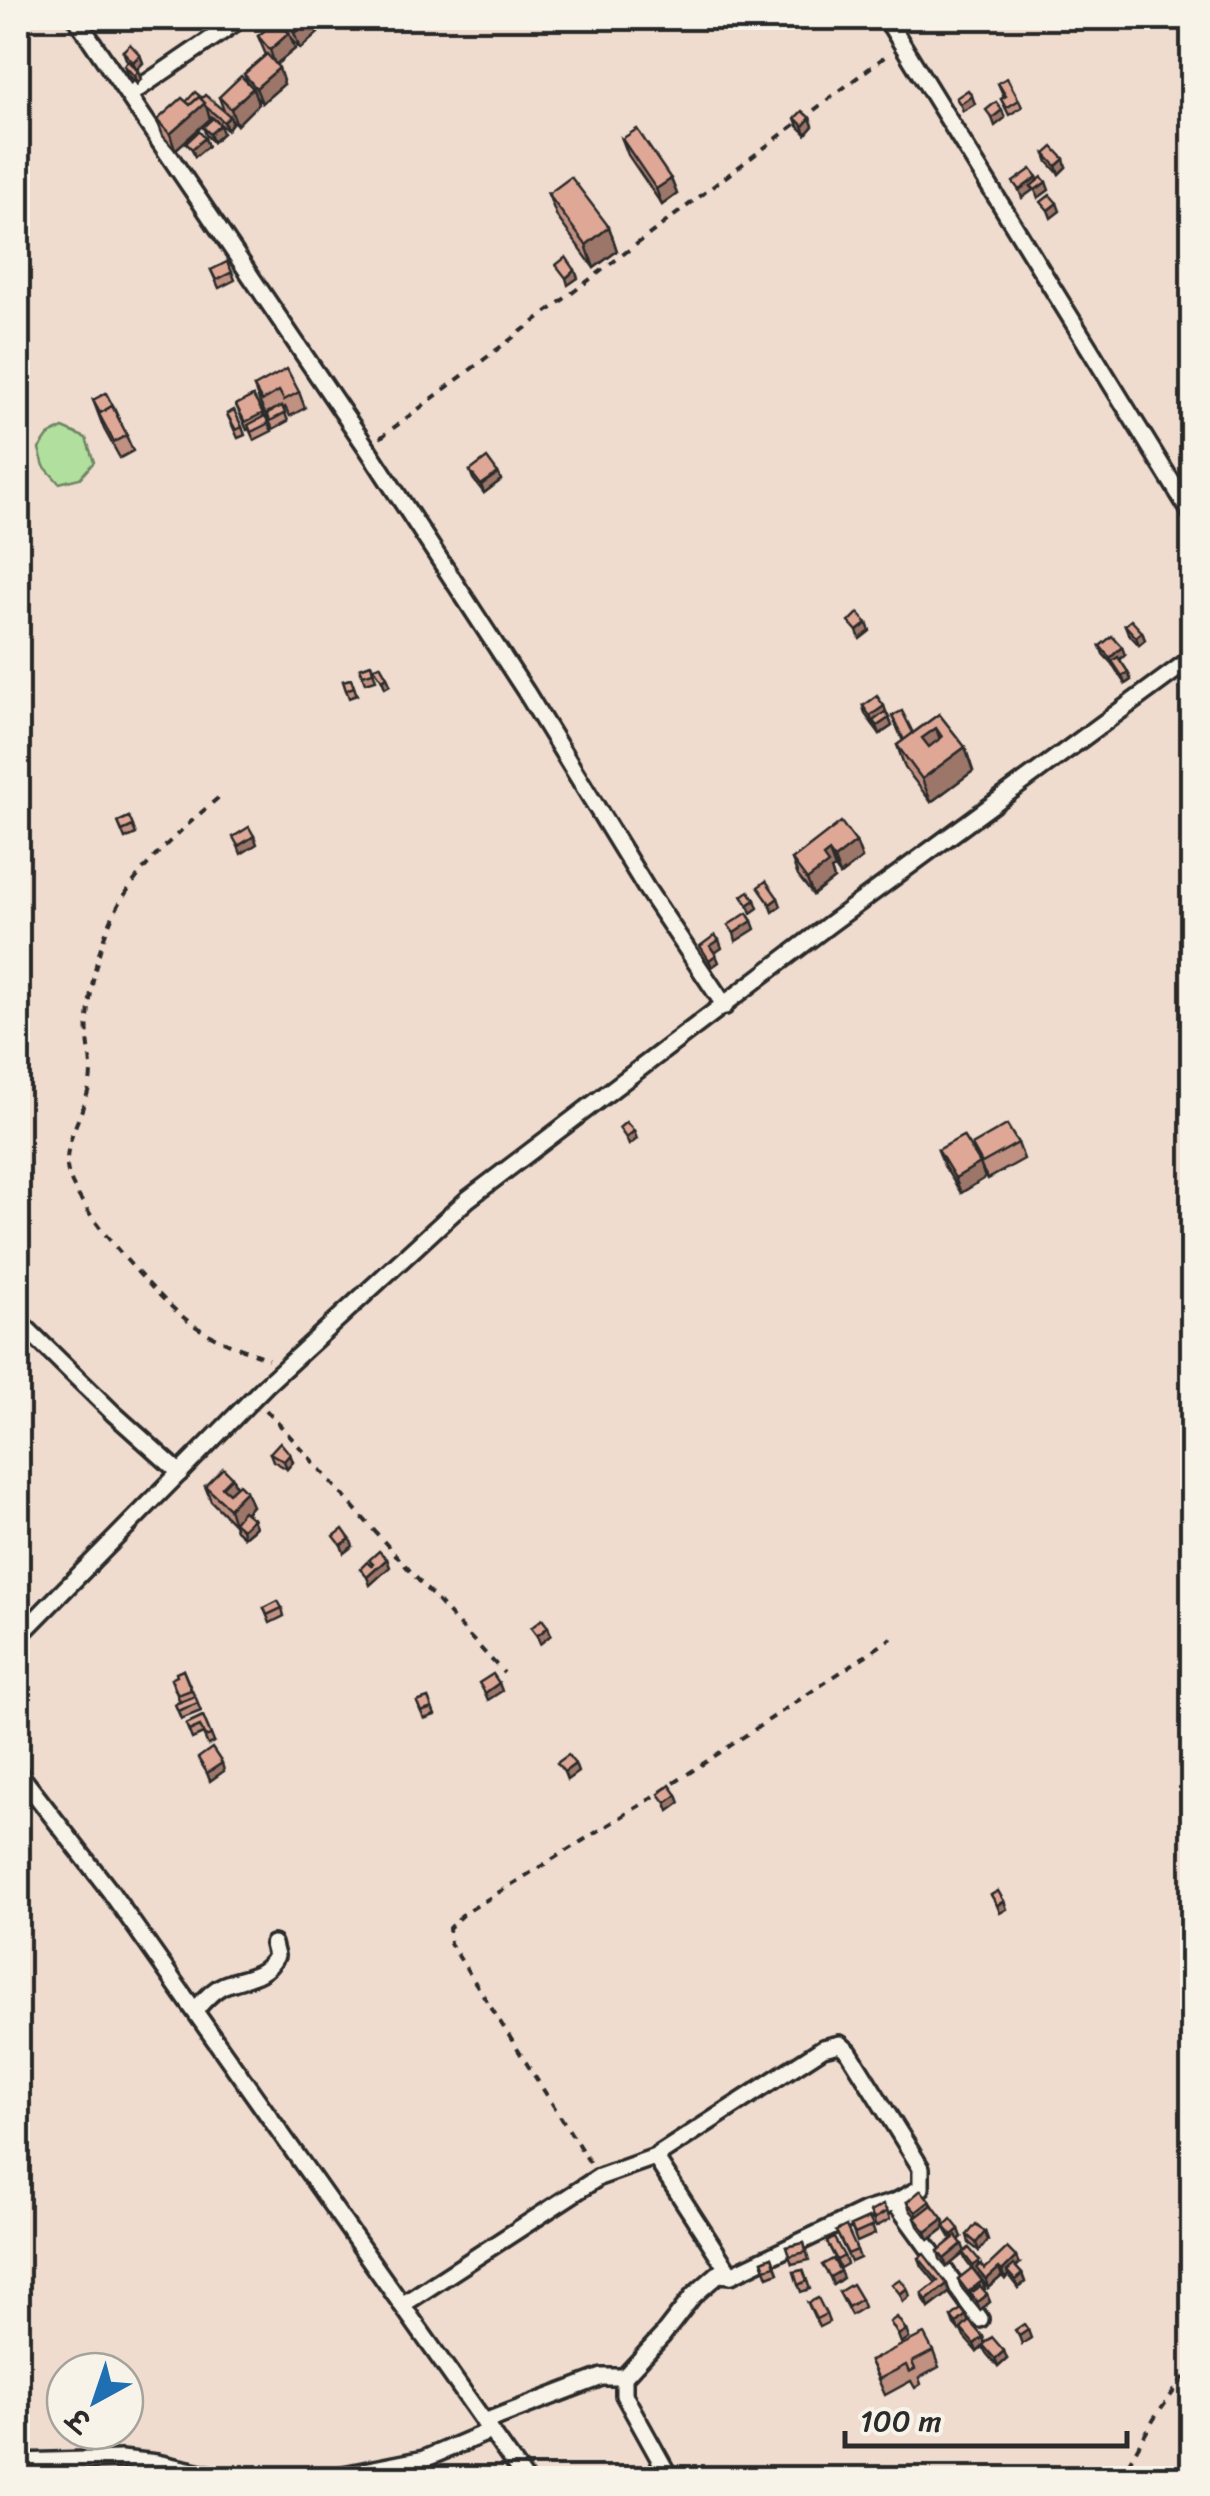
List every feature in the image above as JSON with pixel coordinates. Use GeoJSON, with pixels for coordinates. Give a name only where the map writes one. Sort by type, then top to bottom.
{"type":"FeatureCollection","features":[{"type":"Feature","properties":{"kind":"street"},"geometry":{"type":"LineString","coordinates":[[76,18],[367,448],[725,1006]]}},
{"type":"Feature","properties":{"kind":"street"},"geometry":{"type":"LineString","coordinates":[[129,95],[242,18]]}},
{"type":"Feature","properties":{"kind":"street"},"geometry":{"type":"LineString","coordinates":[[886,18],[1192,514]]}},
{"type":"Feature","properties":{"kind":"street"},"geometry":{"type":"LineString","coordinates":[[18,1636],[254,1397],[468,1199],[597,1098],[1192,658]]}},
{"type":"Feature","properties":{"kind":"street"},"geometry":{"type":"LineString","coordinates":[[18,1320],[180,1473]]}},
{"type":"Feature","properties":{"kind":"street"},"geometry":{"type":"LineString","coordinates":[[18,1772],[110,1891],[524,2478]]}},
{"type":"Feature","properties":{"kind":"street"},"geometry":{"type":"LineString","coordinates":[[194,2010],[222,1987],[249,1979],[268,1967],[275,1960],[274,1944]]}},
{"type":"Feature","properties":{"kind":"street"},"geometry":{"type":"LineString","coordinates":[[402,2305],[600,2178],[656,2157],[823,2048],[840,2044],[849,2052],[922,2168],[921,2188],[731,2275],[718,2274],[693,2296],[624,2377],[624,2395],[670,2478]]}},
{"type":"Feature","properties":{"kind":"street"},"geometry":{"type":"LineString","coordinates":[[656,2157],[731,2275]]}},
{"type":"Feature","properties":{"kind":"street"},"geometry":{"type":"LineString","coordinates":[[895,2202],[980,2320]]}},
{"type":"Feature","properties":{"kind":"street"},"geometry":{"type":"LineString","coordinates":[[328,2478],[424,2458],[487,2426],[602,2377],[624,2377]]}},
{"type":"Feature","properties":{"kind":"street"},"geometry":{"type":"LineString","coordinates":[[18,2462],[121,2459],[225,2478]]}},
{"type":"Feature","properties":{"kind":"path"},"geometry":{"type":"LineString","coordinates":[[367,448],[903,44]]}},
{"type":"Feature","properties":{"kind":"path"},"geometry":{"type":"LineString","coordinates":[[218,798],[168,842],[136,877],[120,898],[110,921],[88,1018],[88,1094],[66,1160],[68,1176],[89,1212],[173,1308],[194,1326],[286,1366]]}},
{"type":"Feature","properties":{"kind":"path"},"geometry":{"type":"LineString","coordinates":[[254,1397],[504,1673]]}},
{"type":"Feature","properties":{"kind":"path"},"geometry":{"type":"LineString","coordinates":[[600,2178],[450,1943],[449,1928],[462,1915],[647,1801],[892,1638]]}},
{"type":"Feature","properties":{"kind":"path"},"geometry":{"type":"LineString","coordinates":[[1120,2478],[1154,2419],[1192,2366]]}},
{"type":"Feature","properties":{"kind":"green space"},"geometry":{"type":"Polygon","coordinates":[[[63,428],[86,438],[94,462],[80,478],[59,483],[44,466],[39,449],[48,436],[63,428]]]}},
{"type":"Feature","properties":{"kind":"building"},"geometry":{"type":"Polygon","coordinates":[[[312,18],[294,33],[283,20],[312,18]]]}},
{"type":"Feature","properties":{"kind":"building"},"geometry":{"type":"Polygon","coordinates":[[[277,20],[289,33],[270,50],[258,36],[277,20]]]}},
{"type":"Feature","properties":{"kind":"building"},"geometry":{"type":"Polygon","coordinates":[[[130,44],[140,55],[133,62],[123,51],[130,44]]]}},
{"type":"Feature","properties":{"kind":"building"},"geometry":{"type":"Polygon","coordinates":[[[267,54],[279,68],[256,88],[244,74],[267,54]]]}},
{"type":"Feature","properties":{"kind":"building"},"geometry":{"type":"Polygon","coordinates":[[[128,61],[138,71],[134,76],[124,65],[128,61]]]}},
{"type":"Feature","properties":{"kind":"building"},"geometry":{"type":"Polygon","coordinates":[[[241,76],[253,88],[231,109],[219,97],[241,76]]]}},
{"type":"Feature","properties":{"kind":"building"},"geometry":{"type":"Polygon","coordinates":[[[1007,78],[1019,100],[1006,108],[1001,99],[1006,96],[998,83],[1007,78]]]}},
{"type":"Feature","properties":{"kind":"building"},"geometry":{"type":"Polygon","coordinates":[[[968,90],[972,96],[960,104],[956,98],[968,90]]]}},
{"type":"Feature","properties":{"kind":"building"},"geometry":{"type":"Polygon","coordinates":[[[195,92],[201,97],[190,105],[186,102],[195,92]]]}},
{"type":"Feature","properties":{"kind":"building"},"geometry":{"type":"Polygon","coordinates":[[[205,95],[230,116],[224,122],[206,107],[201,99],[205,95]]]}},
{"type":"Feature","properties":{"kind":"building"},"geometry":{"type":"Polygon","coordinates":[[[199,97],[205,103],[170,134],[157,120],[182,98],[190,105],[199,97]]]}},
{"type":"Feature","properties":{"kind":"building"},"geometry":{"type":"Polygon","coordinates":[[[996,102],[1002,110],[992,118],[986,110],[996,102]]]}},
{"type":"Feature","properties":{"kind":"building"},"geometry":{"type":"Polygon","coordinates":[[[802,111],[810,118],[803,126],[795,118],[802,111]]]}},
{"type":"Feature","properties":{"kind":"building"},"geometry":{"type":"Polygon","coordinates":[[[213,118],[220,125],[210,134],[203,127],[213,118]]]}},
{"type":"Feature","properties":{"kind":"building"},"geometry":{"type":"Polygon","coordinates":[[[637,129],[671,179],[656,189],[622,139],[637,129]]]}},
{"type":"Feature","properties":{"kind":"building"},"geometry":{"type":"Polygon","coordinates":[[[199,131],[205,138],[192,149],[186,143],[199,131]]]}},
{"type":"Feature","properties":{"kind":"building"},"geometry":{"type":"Polygon","coordinates":[[[1053,147],[1064,159],[1056,166],[1045,154],[1053,147]]]}},
{"type":"Feature","properties":{"kind":"building"},"geometry":{"type":"Polygon","coordinates":[[[1031,169],[1037,177],[1019,190],[1013,182],[1031,169]]]}},
{"type":"Feature","properties":{"kind":"building"},"geometry":{"type":"Polygon","coordinates":[[[571,177],[609,227],[586,245],[548,194],[571,177]]]}},
{"type":"Feature","properties":{"kind":"building"},"geometry":{"type":"Polygon","coordinates":[[[1042,177],[1046,182],[1035,190],[1031,186],[1042,177]]]}},
{"type":"Feature","properties":{"kind":"building"},"geometry":{"type":"Polygon","coordinates":[[[1050,195],[1057,203],[1048,210],[1041,202],[1050,195]]]}},
{"type":"Feature","properties":{"kind":"building"},"geometry":{"type":"Polygon","coordinates":[[[566,257],[575,270],[566,278],[556,265],[566,257]]]}},
{"type":"Feature","properties":{"kind":"building"},"geometry":{"type":"Polygon","coordinates":[[[227,262],[232,272],[216,280],[211,270],[227,262]]]}},
{"type":"Feature","properties":{"kind":"building"},"geometry":{"type":"Polygon","coordinates":[[[287,369],[299,392],[284,400],[279,391],[262,401],[254,387],[287,369]]]}},
{"type":"Feature","properties":{"kind":"building"},"geometry":{"type":"Polygon","coordinates":[[[106,393],[114,408],[100,413],[93,400],[106,393]]]}},
{"type":"Feature","properties":{"kind":"building"},"geometry":{"type":"Polygon","coordinates":[[[253,396],[263,413],[245,422],[236,405],[253,396]]]}},
{"type":"Feature","properties":{"kind":"building"},"geometry":{"type":"Polygon","coordinates":[[[112,406],[127,435],[114,442],[99,414],[112,406]]]}},
{"type":"Feature","properties":{"kind":"building"},"geometry":{"type":"Polygon","coordinates":[[[282,406],[285,413],[270,421],[267,413],[282,406]]]}},
{"type":"Feature","properties":{"kind":"building"},"geometry":{"type":"Polygon","coordinates":[[[234,410],[242,427],[236,430],[227,414],[234,410]]]}},
{"type":"Feature","properties":{"kind":"building"},"geometry":{"type":"Polygon","coordinates":[[[265,416],[269,423],[251,432],[248,425],[265,416]]]}},
{"type":"Feature","properties":{"kind":"building"},"geometry":{"type":"Polygon","coordinates":[[[487,458],[498,473],[481,485],[470,471],[487,458]]]}},
{"type":"Feature","properties":{"kind":"building"},"geometry":{"type":"Polygon","coordinates":[[[858,613],[867,623],[857,631],[849,622],[858,613]]]}},
{"type":"Feature","properties":{"kind":"building"},"geometry":{"type":"Polygon","coordinates":[[[1131,620],[1142,632],[1136,637],[1125,625],[1131,620]]]}},
{"type":"Feature","properties":{"kind":"building"},"geometry":{"type":"Polygon","coordinates":[[[1112,636],[1122,647],[1110,658],[1100,646],[1112,636]]]}},
{"type":"Feature","properties":{"kind":"building"},"geometry":{"type":"Polygon","coordinates":[[[1118,657],[1128,672],[1122,676],[1112,661],[1118,657]]]}},
{"type":"Feature","properties":{"kind":"building"},"geometry":{"type":"Polygon","coordinates":[[[371,664],[373,672],[363,675],[360,668],[371,664]]]}},
{"type":"Feature","properties":{"kind":"building"},"geometry":{"type":"Polygon","coordinates":[[[380,665],[387,677],[382,680],[374,668],[380,665]]]}},
{"type":"Feature","properties":{"kind":"building"},"geometry":{"type":"Polygon","coordinates":[[[351,679],[354,687],[346,690],[343,681],[351,679]]]}},
{"type":"Feature","properties":{"kind":"building"},"geometry":{"type":"Polygon","coordinates":[[[877,696],[884,706],[870,716],[863,706],[877,696]]]}},
{"type":"Feature","properties":{"kind":"building"},"geometry":{"type":"Polygon","coordinates":[[[902,711],[913,733],[904,740],[892,716],[902,711]]]}},
{"type":"Feature","properties":{"kind":"building"},"geometry":{"type":"Polygon","coordinates":[[[885,712],[889,718],[877,726],[873,721],[885,712]]]}},
{"type":"Feature","properties":{"kind":"building"},"geometry":{"type":"Polygon","coordinates":[[[939,714],[965,747],[922,779],[897,745],[939,714]],[[936,728],[922,738],[929,747],[942,737],[936,728]]]}},
{"type":"Feature","properties":{"kind":"building"},"geometry":{"type":"Polygon","coordinates":[[[129,817],[133,826],[122,831],[118,822],[129,817]]]}},
{"type":"Feature","properties":{"kind":"building"},"geometry":{"type":"Polygon","coordinates":[[[841,822],[856,842],[834,859],[829,852],[823,857],[828,864],[807,880],[792,860],[841,822]]]}},
{"type":"Feature","properties":{"kind":"building"},"geometry":{"type":"Polygon","coordinates":[[[249,827],[254,836],[238,846],[233,837],[249,827]]]}},
{"type":"Feature","properties":{"kind":"building"},"geometry":{"type":"Polygon","coordinates":[[[766,881],[778,898],[770,904],[758,887],[766,881]]]}},
{"type":"Feature","properties":{"kind":"building"},"geometry":{"type":"Polygon","coordinates":[[[749,891],[755,900],[748,905],[742,896],[749,891]]]}},
{"type":"Feature","properties":{"kind":"building"},"geometry":{"type":"Polygon","coordinates":[[[747,913],[752,921],[734,933],[728,925],[747,913]]]}},
{"type":"Feature","properties":{"kind":"building"},"geometry":{"type":"Polygon","coordinates":[[[715,935],[719,940],[710,946],[716,955],[709,960],[700,946],[715,935]]]}},
{"type":"Feature","properties":{"kind":"building"},"geometry":{"type":"Polygon","coordinates":[[[626,1122],[634,1131],[626,1138],[619,1128],[626,1122]]]}},
{"type":"Feature","properties":{"kind":"building"},"geometry":{"type":"Polygon","coordinates":[[[1007,1125],[1018,1143],[982,1163],[972,1145],[1007,1125]]]}},
{"type":"Feature","properties":{"kind":"building"},"geometry":{"type":"Polygon","coordinates":[[[963,1136],[980,1163],[955,1178],[938,1150],[963,1136]]]}},
{"type":"Feature","properties":{"kind":"building"},"geometry":{"type":"Polygon","coordinates":[[[280,1442],[290,1454],[284,1461],[270,1453],[280,1442]]]}},
{"type":"Feature","properties":{"kind":"building"},"geometry":{"type":"Polygon","coordinates":[[[223,1468],[232,1477],[222,1487],[229,1493],[239,1484],[246,1491],[229,1508],[205,1486],[223,1468]]]}},
{"type":"Feature","properties":{"kind":"building"},"geometry":{"type":"Polygon","coordinates":[[[243,1511],[253,1519],[242,1529],[234,1522],[243,1511]]]}},
{"type":"Feature","properties":{"kind":"building"},"geometry":{"type":"Polygon","coordinates":[[[343,1529],[350,1539],[341,1545],[334,1536],[343,1529]]]}},
{"type":"Feature","properties":{"kind":"building"},"geometry":{"type":"Polygon","coordinates":[[[379,1551],[387,1559],[367,1577],[360,1569],[367,1562],[371,1566],[369,1560],[379,1551]]]}},
{"type":"Feature","properties":{"kind":"building"},"geometry":{"type":"Polygon","coordinates":[[[278,1601],[282,1608],[267,1615],[264,1608],[278,1601]]]}},
{"type":"Feature","properties":{"kind":"building"},"geometry":{"type":"Polygon","coordinates":[[[542,1619],[548,1627],[537,1636],[531,1628],[542,1619]]]}},
{"type":"Feature","properties":{"kind":"building"},"geometry":{"type":"Polygon","coordinates":[[[183,1670],[191,1690],[178,1695],[171,1679],[183,1670]]]}},
{"type":"Feature","properties":{"kind":"building"},"geometry":{"type":"Polygon","coordinates":[[[493,1674],[499,1683],[485,1693],[479,1683],[493,1674]]]}},
{"type":"Feature","properties":{"kind":"building"},"geometry":{"type":"Polygon","coordinates":[[[195,1696],[198,1703],[178,1711],[175,1704],[195,1696]]]}},
{"type":"Feature","properties":{"kind":"building"},"geometry":{"type":"Polygon","coordinates":[[[428,1698],[432,1708],[421,1712],[417,1702],[428,1698]]]}},
{"type":"Feature","properties":{"kind":"building"},"geometry":{"type":"Polygon","coordinates":[[[203,1716],[211,1735],[205,1737],[200,1726],[189,1731],[186,1724],[203,1716]]]}},
{"type":"Feature","properties":{"kind":"building"},"geometry":{"type":"Polygon","coordinates":[[[212,1748],[222,1763],[207,1773],[198,1758],[212,1748]]]}},
{"type":"Feature","properties":{"kind":"building"},"geometry":{"type":"Polygon","coordinates":[[[568,1755],[575,1764],[564,1772],[557,1763],[568,1755]]]}},
{"type":"Feature","properties":{"kind":"building"},"geometry":{"type":"Polygon","coordinates":[[[670,1785],[677,1795],[666,1803],[659,1794],[670,1785]]]}},
{"type":"Feature","properties":{"kind":"building"},"geometry":{"type":"Polygon","coordinates":[[[998,1891],[1004,1901],[997,1905],[991,1895],[998,1891]]]}},
{"type":"Feature","properties":{"kind":"building"},"geometry":{"type":"Polygon","coordinates":[[[921,2190],[930,2201],[916,2212],[907,2202],[921,2190]]]}},
{"type":"Feature","properties":{"kind":"building"},"geometry":{"type":"Polygon","coordinates":[[[883,2205],[887,2211],[874,2219],[870,2212],[883,2205]]]}},
{"type":"Feature","properties":{"kind":"building"},"geometry":{"type":"Polygon","coordinates":[[[932,2205],[943,2219],[926,2232],[915,2218],[932,2205]]]}},
{"type":"Feature","properties":{"kind":"building"},"geometry":{"type":"Polygon","coordinates":[[[869,2218],[873,2226],[855,2234],[851,2226],[869,2218]]]}},
{"type":"Feature","properties":{"kind":"building"},"geometry":{"type":"Polygon","coordinates":[[[951,2219],[959,2229],[952,2235],[944,2226],[951,2219]]]}},
{"type":"Feature","properties":{"kind":"building"},"geometry":{"type":"Polygon","coordinates":[[[976,2224],[985,2232],[976,2243],[967,2235],[976,2224]]]}},
{"type":"Feature","properties":{"kind":"building"},"geometry":{"type":"Polygon","coordinates":[[[846,2226],[857,2250],[848,2254],[836,2231],[846,2226]]]}},
{"type":"Feature","properties":{"kind":"building"},"geometry":{"type":"Polygon","coordinates":[[[956,2236],[962,2244],[944,2259],[938,2251],[956,2236]]]}},
{"type":"Feature","properties":{"kind":"building"},"geometry":{"type":"Polygon","coordinates":[[[834,2238],[844,2256],[837,2260],[827,2242],[834,2238]]]}},
{"type":"Feature","properties":{"kind":"building"},"geometry":{"type":"Polygon","coordinates":[[[804,2243],[806,2252],[789,2256],[786,2247],[804,2243]]]}},
{"type":"Feature","properties":{"kind":"building"},"geometry":{"type":"Polygon","coordinates":[[[969,2248],[980,2261],[973,2266],[963,2253],[969,2248]]]}},
{"type":"Feature","properties":{"kind":"building"},"geometry":{"type":"Polygon","coordinates":[[[1007,2248],[1016,2257],[986,2280],[976,2268],[981,2264],[985,2269],[1007,2248]]]}},
{"type":"Feature","properties":{"kind":"building"},"geometry":{"type":"Polygon","coordinates":[[[924,2254],[947,2284],[927,2300],[922,2294],[938,2281],[919,2258],[924,2254]]]}},
{"type":"Feature","properties":{"kind":"building"},"geometry":{"type":"Polygon","coordinates":[[[772,2257],[775,2266],[765,2269],[762,2261],[772,2257]]]}},
{"type":"Feature","properties":{"kind":"building"},"geometry":{"type":"Polygon","coordinates":[[[833,2259],[840,2271],[830,2277],[822,2265],[833,2259]]]}},
{"type":"Feature","properties":{"kind":"building"},"geometry":{"type":"Polygon","coordinates":[[[1014,2265],[1022,2274],[1015,2280],[1007,2271],[1014,2265]]]}},
{"type":"Feature","properties":{"kind":"building"},"geometry":{"type":"Polygon","coordinates":[[[972,2268],[982,2281],[968,2292],[958,2279],[972,2268]]]}},
{"type":"Feature","properties":{"kind":"building"},"geometry":{"type":"Polygon","coordinates":[[[803,2270],[807,2281],[798,2285],[794,2272],[803,2270]]]}},
{"type":"Feature","properties":{"kind":"building"},"geometry":{"type":"Polygon","coordinates":[[[900,2279],[907,2288],[900,2294],[892,2284],[900,2279]]]}},
{"type":"Feature","properties":{"kind":"building"},"geometry":{"type":"Polygon","coordinates":[[[852,2284],[861,2299],[848,2307],[839,2292],[852,2284]]]}},
{"type":"Feature","properties":{"kind":"building"},"geometry":{"type":"Polygon","coordinates":[[[980,2286],[987,2294],[977,2302],[970,2293],[980,2286]]]}},
{"type":"Feature","properties":{"kind":"building"},"geometry":{"type":"Polygon","coordinates":[[[818,2298],[826,2314],[816,2319],[808,2303],[818,2298]]]}},
{"type":"Feature","properties":{"kind":"building"},"geometry":{"type":"Polygon","coordinates":[[[961,2309],[966,2315],[956,2324],[951,2317],[961,2309]]]}},
{"type":"Feature","properties":{"kind":"building"},"geometry":{"type":"Polygon","coordinates":[[[897,2317],[906,2330],[898,2335],[890,2322],[897,2317]]]}},
{"type":"Feature","properties":{"kind":"building"},"geometry":{"type":"Polygon","coordinates":[[[969,2321],[983,2337],[974,2344],[961,2329],[969,2321]]]}},
{"type":"Feature","properties":{"kind":"building"},"geometry":{"type":"Polygon","coordinates":[[[1024,2324],[1028,2330],[1019,2336],[1015,2330],[1024,2324]]]}},
{"type":"Feature","properties":{"kind":"building"},"geometry":{"type":"Polygon","coordinates":[[[924,2334],[933,2351],[912,2362],[915,2369],[909,2372],[906,2365],[879,2379],[870,2361],[924,2334]]]}},
{"type":"Feature","properties":{"kind":"building"},"geometry":{"type":"Polygon","coordinates":[[[992,2337],[1004,2351],[995,2359],[983,2345],[992,2337]]]}}]}
